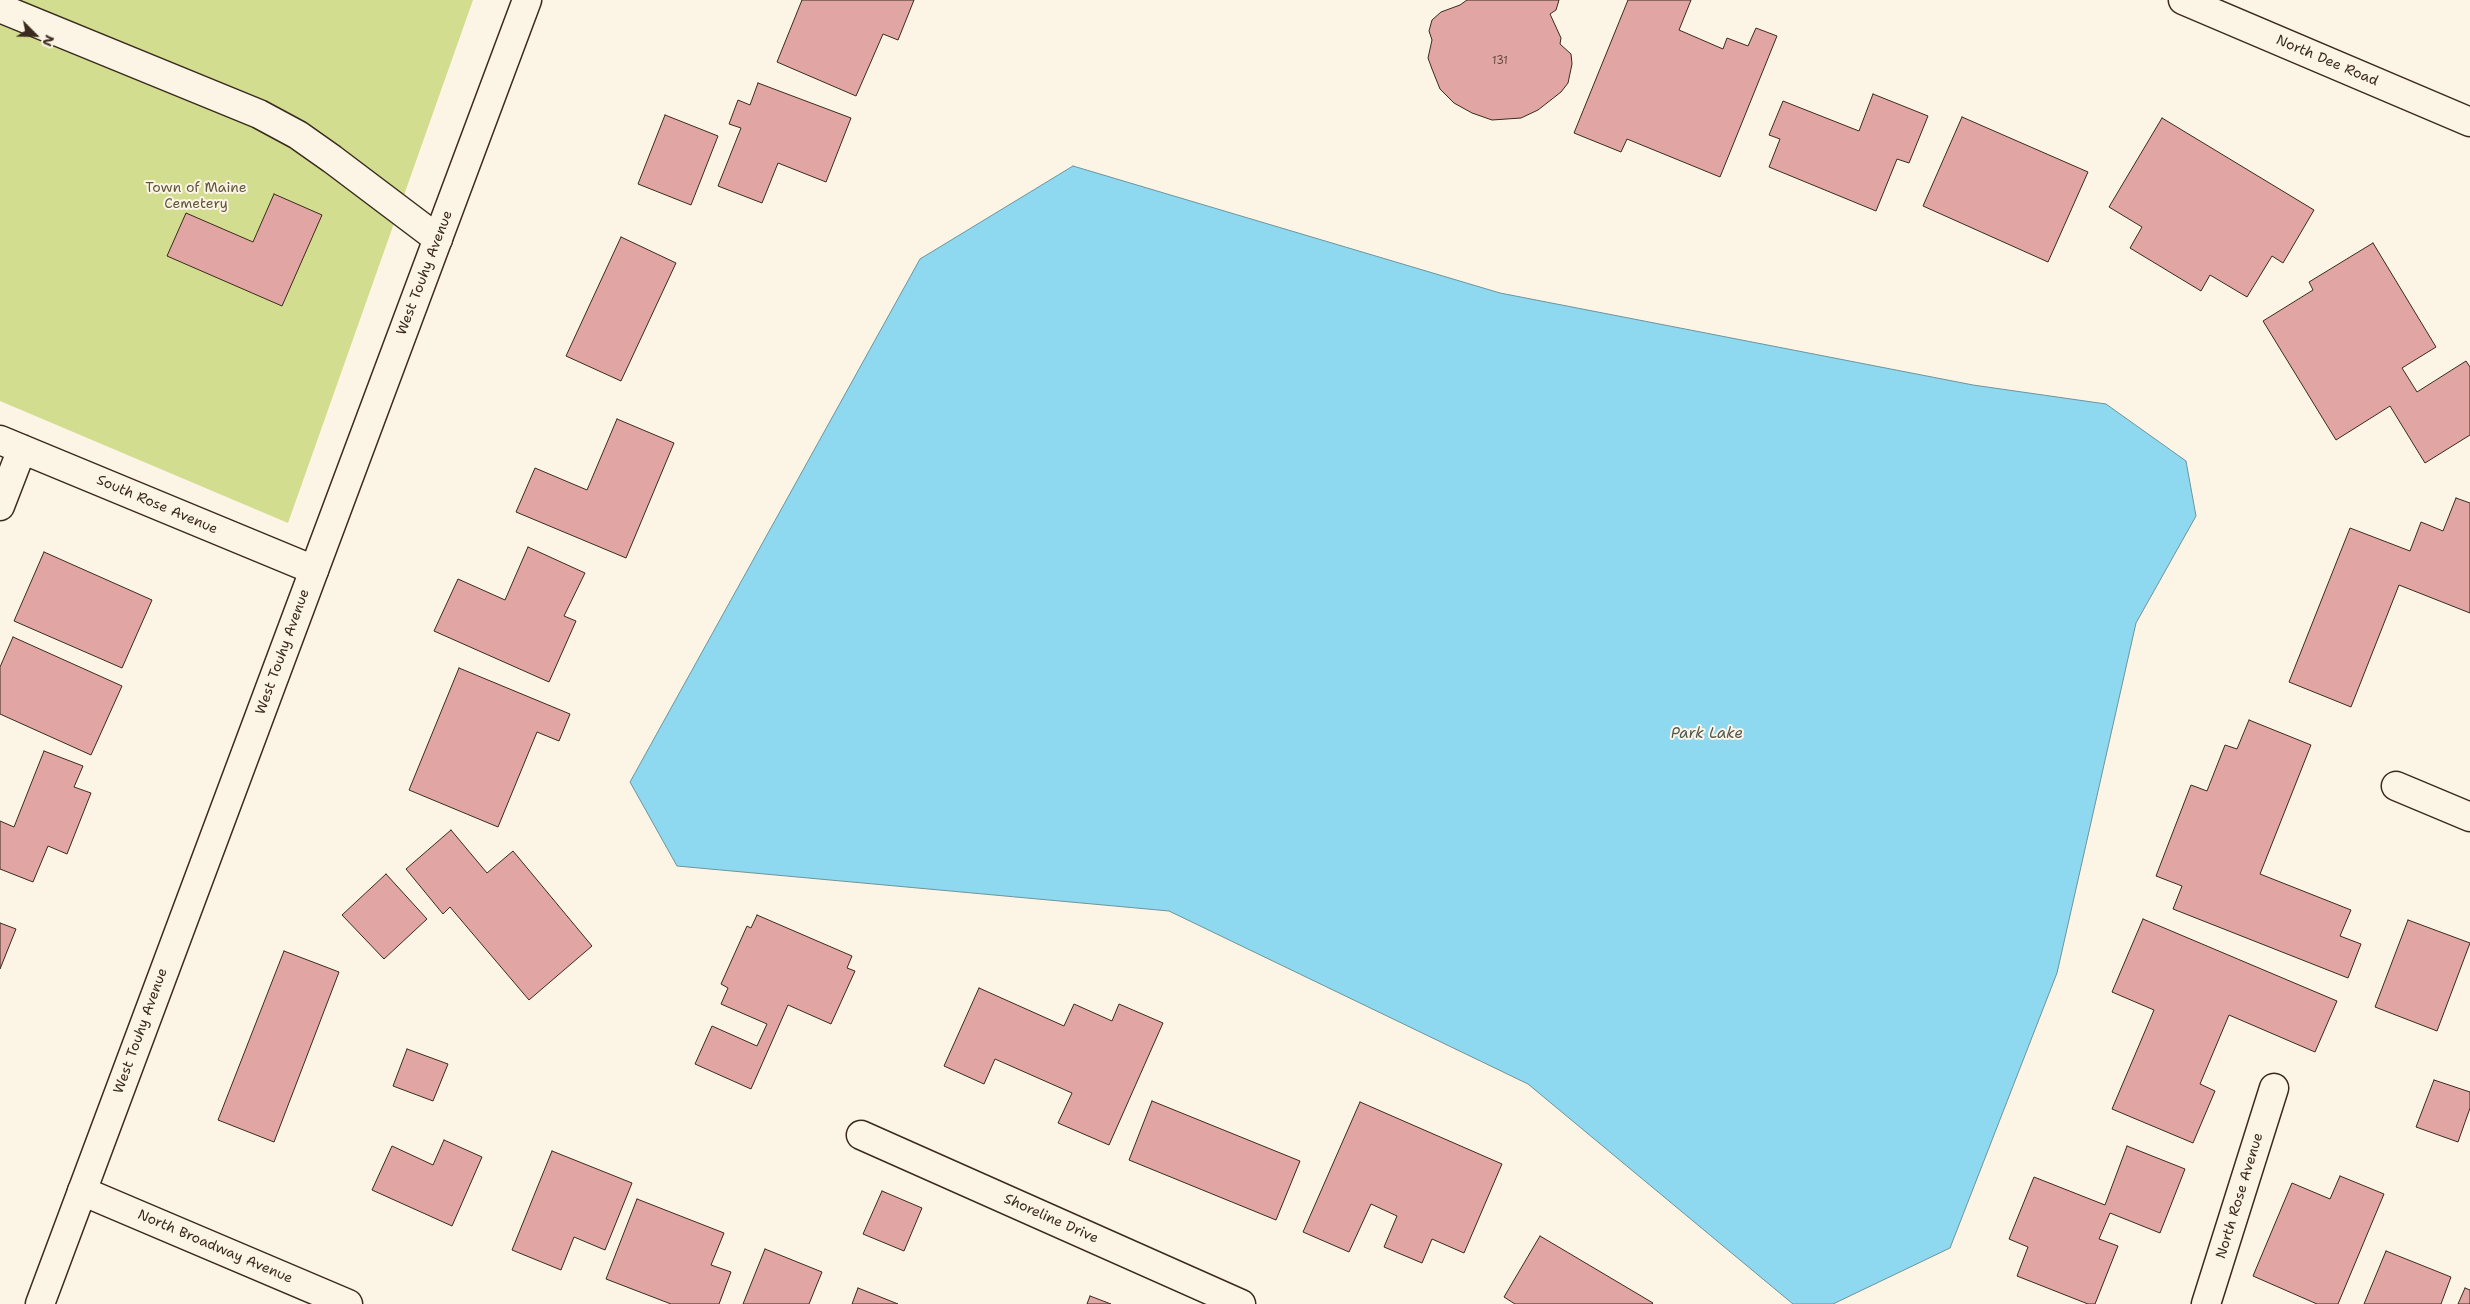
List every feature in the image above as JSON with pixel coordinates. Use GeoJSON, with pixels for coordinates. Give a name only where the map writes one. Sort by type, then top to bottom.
{"type":"FeatureCollection","features":[{"type":"Feature","properties":{"kind":"main road","name":"West Touhy Avenue"},"geometry":{"type":"LineString","coordinates":[[40,1304],[527,0]]}},
{"type":"Feature","properties":{"kind":"main road","name":"North Dee Road"},"geometry":{"type":"LineString","coordinates":[[2183,0],[2470,122]]}},
{"type":"Feature","properties":{"kind":"main road"},"geometry":{"type":"LineString","coordinates":[[0,8],[258,114],[298,135],[332,158],[438,239]]}},
{"type":"Feature","properties":{"kind":"main road"},"geometry":{"type":"LineString","coordinates":[[0,506],[11,444]]}},
{"type":"Feature","properties":{"kind":"main road","name":"South Rose Avenue"},"geometry":{"type":"LineString","coordinates":[[11,444],[314,570]]}},
{"type":"Feature","properties":{"kind":"main road"},"geometry":{"type":"LineString","coordinates":[[2396,786],[2470,817]]}},
{"type":"Feature","properties":{"kind":"main road","name":"North Rose Avenue"},"geometry":{"type":"LineString","coordinates":[[2206,1304],[2274,1088]]}},
{"type":"Feature","properties":{"kind":"main road","name":"Shoreline Drive"},"geometry":{"type":"LineString","coordinates":[[861,1135],[1241,1304]]}},
{"type":"Feature","properties":{"kind":"main road","name":"North Broadway Avenue"},"geometry":{"type":"LineString","coordinates":[[82,1191],[348,1304]]}},
{"type":"Feature","properties":{"kind":"green space","name":"Town of Maine Cemetery"},"geometry":{"type":"Polygon","coordinates":[[[0,0],[473,0],[288,523],[0,401],[0,0]]]}},
{"type":"Feature","properties":{"kind":"water","name":"Park Lake"},"geometry":{"type":"Polygon","coordinates":[[[1073,166],[1500,293],[1973,385],[2106,404],[2186,461],[2196,516],[2136,623],[2057,973],[1950,1248],[1833,1304],[1793,1304],[1528,1084],[1169,911],[677,866],[630,782],[920,259],[1073,166]]]}},
{"type":"Feature","properties":{"kind":"building"},"geometry":{"type":"Polygon","coordinates":[[[802,0],[914,0],[898,40],[883,34],[856,96],[777,62],[802,0]]]}},
{"type":"Feature","properties":{"kind":"building"},"geometry":{"type":"Polygon","coordinates":[[[1467,0],[1559,0],[1556,10],[1550,14],[1561,38],[1560,44],[1571,54],[1572,64],[1568,83],[1561,92],[1538,110],[1521,118],[1492,120],[1472,113],[1454,103],[1440,89],[1428,58],[1432,40],[1429,31],[1432,20],[1441,12],[1460,5],[1467,0]]]}},
{"type":"Feature","properties":{"kind":"building"},"geometry":{"type":"Polygon","coordinates":[[[1628,0],[1691,0],[1679,30],[1723,49],[1727,38],[1748,46],[1756,28],[1777,36],[1720,177],[1627,139],[1621,152],[1574,133],[1628,0]]]}},
{"type":"Feature","properties":{"kind":"building"},"geometry":{"type":"Polygon","coordinates":[[[758,83],[851,118],[826,182],[778,163],[762,203],[718,186],[741,128],[729,124],[738,100],[750,105],[758,83]]]}},
{"type":"Feature","properties":{"kind":"building"},"geometry":{"type":"Polygon","coordinates":[[[1873,94],[1928,116],[1909,163],[1897,159],[1876,211],[1769,167],[1780,139],[1769,135],[1783,101],[1859,131],[1873,94]]]}},
{"type":"Feature","properties":{"kind":"building"},"geometry":{"type":"Polygon","coordinates":[[[665,115],[718,136],[691,205],[638,184],[665,115]]]}},
{"type":"Feature","properties":{"kind":"building"},"geometry":{"type":"Polygon","coordinates":[[[1962,117],[2088,172],[2048,262],[1923,206],[1962,117]]]}},
{"type":"Feature","properties":{"kind":"building"},"geometry":{"type":"Polygon","coordinates":[[[2162,118],[2314,210],[2283,263],[2272,256],[2247,297],[2210,275],[2201,291],[2130,248],[2142,227],[2109,207],[2162,118]]]}},
{"type":"Feature","properties":{"kind":"building"},"geometry":{"type":"Polygon","coordinates":[[[274,194],[322,215],[282,306],[167,256],[186,213],[253,242],[274,194]]]}},
{"type":"Feature","properties":{"kind":"building"},"geometry":{"type":"Polygon","coordinates":[[[621,237],[676,263],[621,381],[566,356],[621,237]]]}},
{"type":"Feature","properties":{"kind":"building"},"geometry":{"type":"Polygon","coordinates":[[[2373,243],[2436,347],[2402,368],[2417,392],[2466,361],[2470,367],[2470,435],[2425,463],[2390,406],[2336,440],[2263,321],[2313,290],[2309,282],[2373,243]]]}},
{"type":"Feature","properties":{"kind":"building"},"geometry":{"type":"Polygon","coordinates":[[[617,419],[674,443],[626,558],[516,512],[535,468],[587,490],[617,419]]]}},
{"type":"Feature","properties":{"kind":"building"},"geometry":{"type":"Polygon","coordinates":[[[2456,498],[2470,503],[2470,613],[2399,585],[2351,707],[2289,682],[2350,528],[2410,551],[2421,522],[2443,531],[2456,498]]]}},
{"type":"Feature","properties":{"kind":"building"},"geometry":{"type":"Polygon","coordinates":[[[528,547],[585,573],[564,616],[576,621],[549,682],[434,631],[458,579],[505,600],[528,547]]]}},
{"type":"Feature","properties":{"kind":"building"},"geometry":{"type":"Polygon","coordinates":[[[44,552],[152,600],[122,668],[14,621],[44,552]]]}},
{"type":"Feature","properties":{"kind":"building"},"geometry":{"type":"Polygon","coordinates":[[[13,637],[122,686],[91,755],[0,714],[0,667],[13,637]]]}},
{"type":"Feature","properties":{"kind":"building"},"geometry":{"type":"Polygon","coordinates":[[[459,668],[570,714],[559,741],[537,732],[498,827],[409,790],[459,668]]]}},
{"type":"Feature","properties":{"kind":"building"},"geometry":{"type":"Polygon","coordinates":[[[2249,720],[2311,745],[2260,874],[2351,910],[2340,936],[2361,944],[2348,978],[2173,909],[2182,886],[2156,876],[2191,785],[2207,791],[2225,745],[2237,749],[2249,720]]]}},
{"type":"Feature","properties":{"kind":"building"},"geometry":{"type":"Polygon","coordinates":[[[44,751],[83,766],[74,787],[91,793],[67,854],[48,846],[33,882],[0,869],[0,821],[14,827],[44,751]]]}},
{"type":"Feature","properties":{"kind":"building"},"geometry":{"type":"Polygon","coordinates":[[[451,830],[487,873],[513,851],[592,946],[529,1000],[450,907],[443,914],[406,869],[451,830]]]}},
{"type":"Feature","properties":{"kind":"building"},"geometry":{"type":"Polygon","coordinates":[[[386,874],[427,919],[384,959],[342,915],[386,874]]]}},
{"type":"Feature","properties":{"kind":"building"},"geometry":{"type":"Polygon","coordinates":[[[757,915],[852,956],[847,968],[855,971],[831,1024],[788,1005],[751,1089],[695,1064],[712,1026],[757,1046],[767,1024],[721,1004],[728,988],[721,984],[747,926],[751,928],[757,915]]]}},
{"type":"Feature","properties":{"kind":"building"},"geometry":{"type":"Polygon","coordinates":[[[2143,919],[2337,1001],[2315,1052],[2229,1015],[2200,1084],[2215,1091],[2193,1143],[2112,1109],[2154,1010],[2112,992],[2143,919]]]}},
{"type":"Feature","properties":{"kind":"building"},"geometry":{"type":"Polygon","coordinates":[[[2408,920],[2470,943],[2437,1031],[2375,1007],[2408,920]]]}},
{"type":"Feature","properties":{"kind":"building"},"geometry":{"type":"Polygon","coordinates":[[[0,923],[16,929],[0,969],[0,923]]]}},
{"type":"Feature","properties":{"kind":"building"},"geometry":{"type":"Polygon","coordinates":[[[284,951],[339,972],[274,1142],[218,1120],[284,951]]]}},
{"type":"Feature","properties":{"kind":"building"},"geometry":{"type":"Polygon","coordinates":[[[979,988],[1064,1026],[1074,1004],[1112,1021],[1119,1004],[1163,1023],[1109,1145],[1058,1123],[1072,1093],[995,1059],[984,1084],[944,1066],[979,988]]]}},
{"type":"Feature","properties":{"kind":"building"},"geometry":{"type":"Polygon","coordinates":[[[407,1049],[448,1064],[433,1101],[393,1086],[407,1049]]]}},
{"type":"Feature","properties":{"kind":"building"},"geometry":{"type":"Polygon","coordinates":[[[2434,1080],[2470,1092],[2470,1108],[2458,1142],[2416,1127],[2434,1080]]]}},
{"type":"Feature","properties":{"kind":"building"},"geometry":{"type":"Polygon","coordinates":[[[1152,1101],[1300,1161],[1276,1220],[1129,1160],[1152,1101]]]}},
{"type":"Feature","properties":{"kind":"building"},"geometry":{"type":"Polygon","coordinates":[[[1360,1102],[1502,1164],[1464,1253],[1432,1239],[1422,1263],[1384,1247],[1397,1216],[1371,1204],[1349,1252],[1303,1232],[1360,1102]]]}},
{"type":"Feature","properties":{"kind":"building"},"geometry":{"type":"Polygon","coordinates":[[[444,1140],[482,1157],[452,1226],[372,1190],[392,1146],[433,1165],[444,1140]]]}},
{"type":"Feature","properties":{"kind":"building"},"geometry":{"type":"Polygon","coordinates":[[[2127,1146],[2185,1169],[2160,1233],[2110,1213],[2099,1239],[2118,1246],[2095,1304],[2088,1304],[2017,1276],[2028,1247],[2009,1239],[2034,1177],[2105,1205],[2127,1146]]]}},
{"type":"Feature","properties":{"kind":"building"},"geometry":{"type":"Polygon","coordinates":[[[552,1151],[632,1183],[605,1250],[574,1237],[561,1270],[512,1250],[552,1151]]]}},
{"type":"Feature","properties":{"kind":"building"},"geometry":{"type":"Polygon","coordinates":[[[2340,1176],[2384,1194],[2338,1304],[2317,1304],[2253,1276],[2292,1183],[2330,1199],[2340,1176]]]}},
{"type":"Feature","properties":{"kind":"building"},"geometry":{"type":"Polygon","coordinates":[[[882,1191],[922,1208],[904,1251],[863,1234],[882,1191]]]}},
{"type":"Feature","properties":{"kind":"building"},"geometry":{"type":"Polygon","coordinates":[[[637,1199],[724,1233],[711,1265],[731,1272],[719,1304],[671,1304],[606,1279],[637,1199]]]}},
{"type":"Feature","properties":{"kind":"building"},"geometry":{"type":"Polygon","coordinates":[[[1540,1236],[1653,1303],[1515,1304],[1504,1297],[1540,1236]]]}},
{"type":"Feature","properties":{"kind":"building"},"geometry":{"type":"Polygon","coordinates":[[[765,1249],[822,1272],[809,1304],[743,1304],[765,1249]]]}},
{"type":"Feature","properties":{"kind":"building"},"geometry":{"type":"Polygon","coordinates":[[[2386,1251],[2451,1277],[2441,1304],[2364,1304],[2386,1251]]]}},
{"type":"Feature","properties":{"kind":"building"},"geometry":{"type":"Polygon","coordinates":[[[858,1288],[898,1304],[852,1304],[858,1288]]]}},
{"type":"Feature","properties":{"kind":"building"},"geometry":{"type":"Polygon","coordinates":[[[2465,1288],[2470,1290],[2470,1304],[2458,1304],[2465,1288]]]}},
{"type":"Feature","properties":{"kind":"building"},"geometry":{"type":"Polygon","coordinates":[[[1090,1296],[1111,1304],[1087,1304],[1090,1296]]]}}]}
